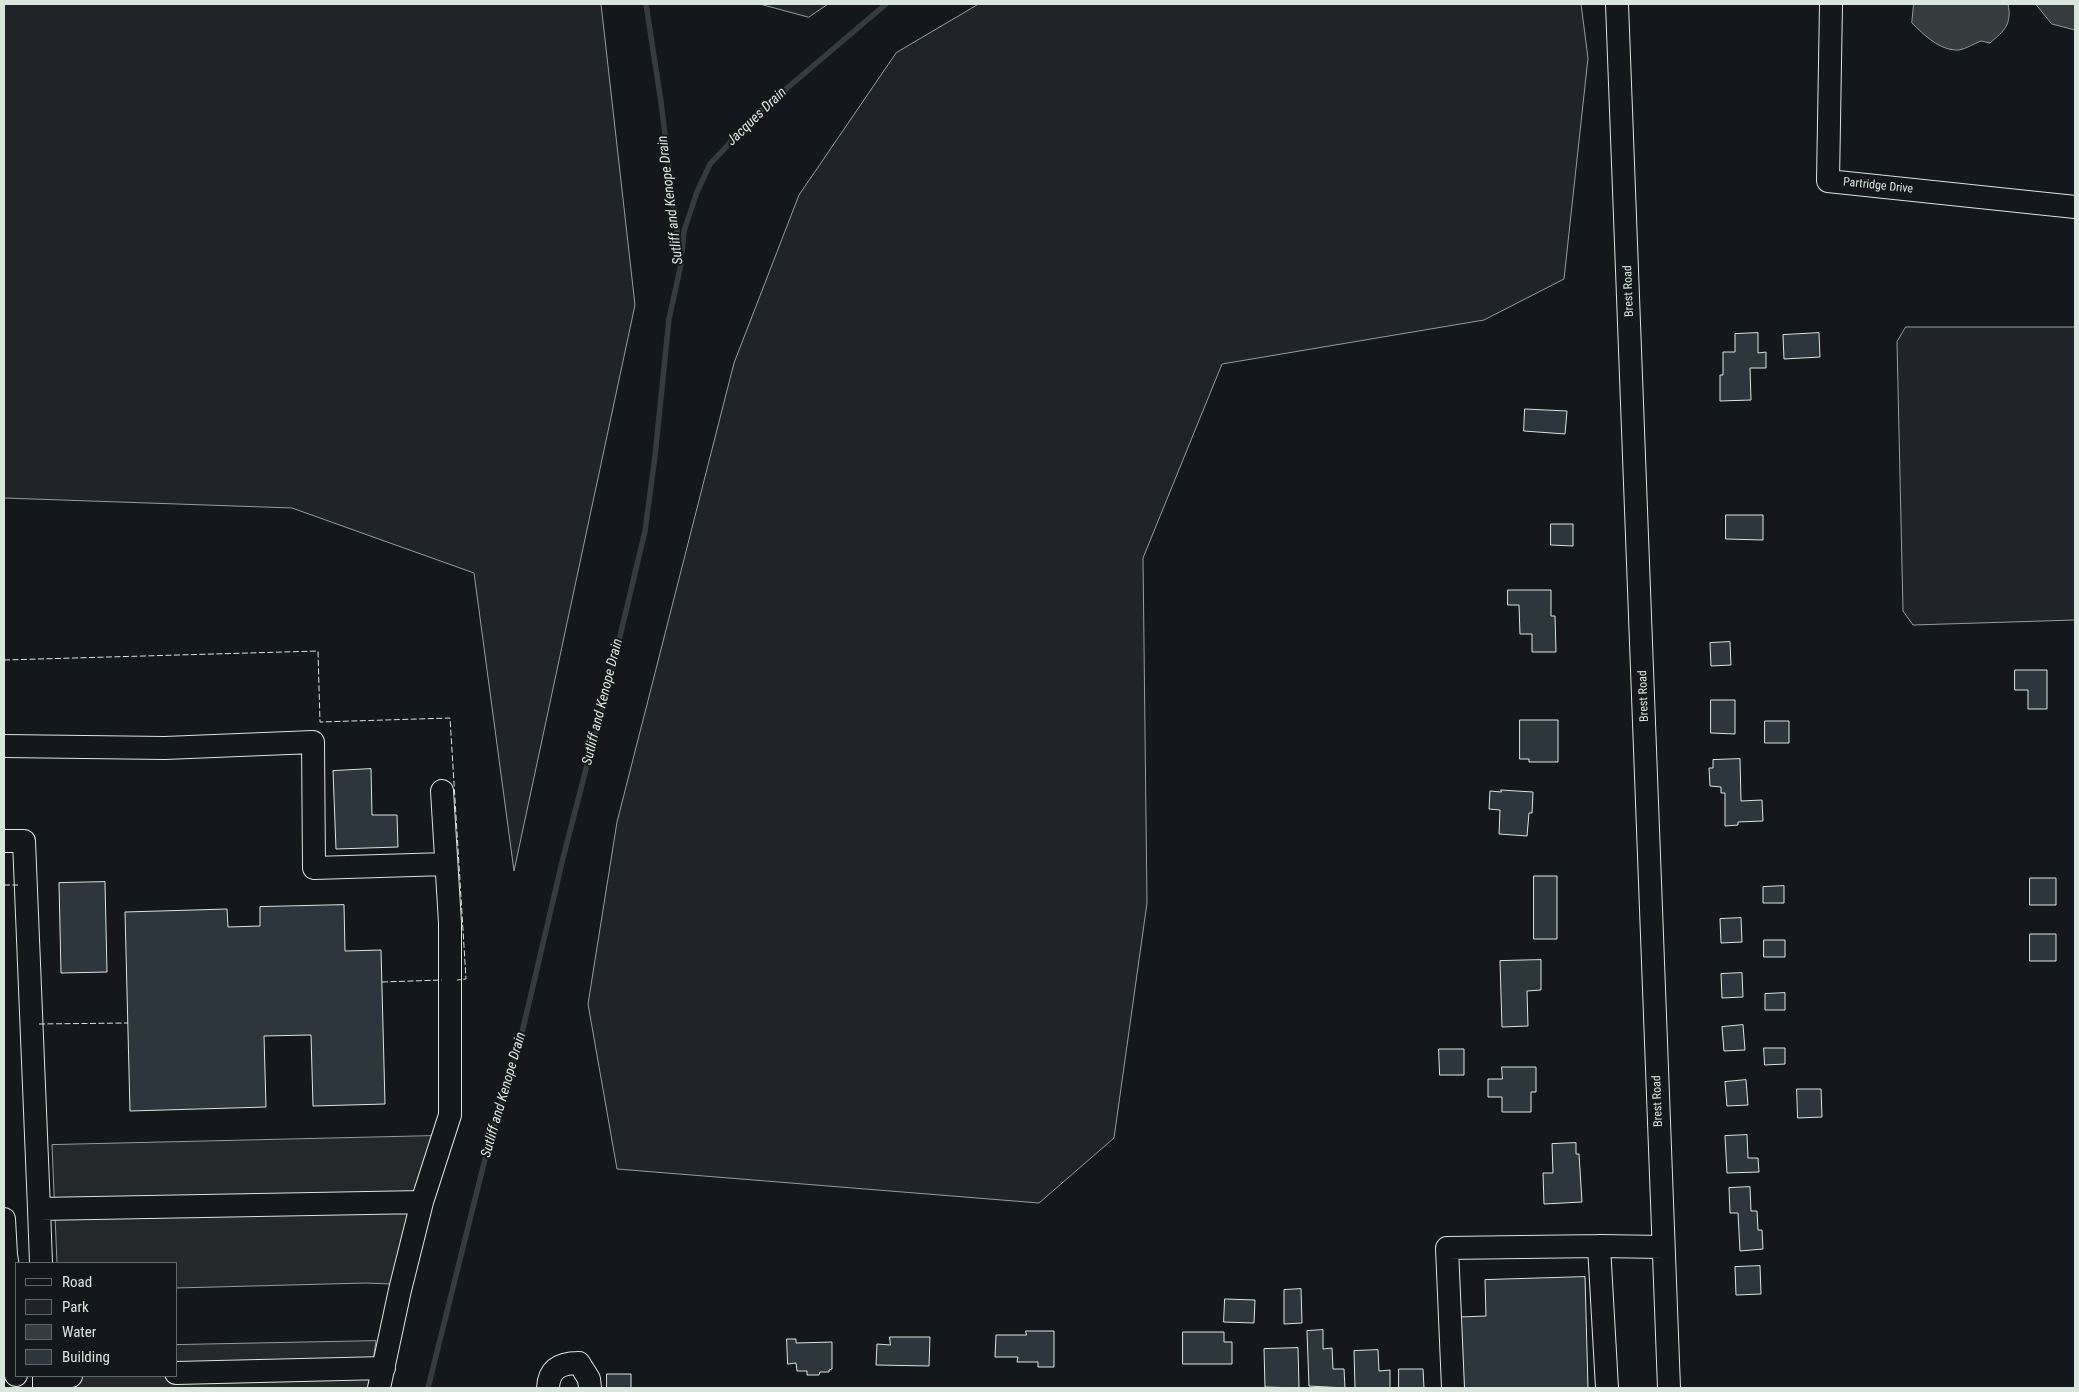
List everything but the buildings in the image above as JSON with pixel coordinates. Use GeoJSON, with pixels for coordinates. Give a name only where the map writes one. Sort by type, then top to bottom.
{"type":"FeatureCollection","features":[{"type":"Feature","properties":{"kind":"street","name":"Brest Road"},"geometry":{"type":"LineString","coordinates":[[1617,4],[1669,1388]]}},
{"type":"Feature","properties":{"kind":"street","name":"Partridge Drive"},"geometry":{"type":"LineString","coordinates":[[1831,4],[1828,181],[2075,207]]}},
{"type":"Feature","properties":{"kind":"street"},"geometry":{"type":"LineString","coordinates":[[4,746],[165,748],[313,742],[314,868],[446,864]]}},
{"type":"Feature","properties":{"kind":"street"},"geometry":{"type":"LineString","coordinates":[[178,1373],[382,1378],[400,1290],[422,1202],[450,1115],[450,923],[442,791]]}},
{"type":"Feature","properties":{"kind":"street"},"geometry":{"type":"LineString","coordinates":[[4,841],[24,841],[41,1262]]}},
{"type":"Feature","properties":{"kind":"street"},"geometry":{"type":"LineString","coordinates":[[39,1209],[422,1202]]}},
{"type":"Feature","properties":{"kind":"street"},"geometry":{"type":"LineString","coordinates":[[4,1219],[6,1255],[14,1302],[15,1338]]}},
{"type":"Feature","properties":{"kind":"street"},"geometry":{"type":"LineString","coordinates":[[1599,1246],[1606,1388]]}},
{"type":"Feature","properties":{"kind":"street"},"geometry":{"type":"LineString","coordinates":[[1453,1388],[1447,1248],[1599,1246],[1664,1248]]}},
{"type":"Feature","properties":{"kind":"street"},"geometry":{"type":"LineString","coordinates":[[548,1388],[553,1370],[566,1363],[579,1363],[590,1378],[590,1388]]}},
{"type":"Feature","properties":{"kind":"street"},"geometry":{"type":"LineString","coordinates":[[44,1380],[64,1377]]}},
{"type":"Feature","properties":{"kind":"green space"},"geometry":{"type":"Polygon","coordinates":[[[4,4],[601,4],[635,305],[514,871],[474,573],[292,508],[4,498],[4,4]]]}},
{"type":"Feature","properties":{"kind":"green space"},"geometry":{"type":"Polygon","coordinates":[[[760,4],[828,4],[809,17],[760,4]]]}},
{"type":"Feature","properties":{"kind":"green space"},"geometry":{"type":"Polygon","coordinates":[[[979,4],[1581,4],[1588,58],[1564,279],[1484,320],[1222,364],[1143,558],[1147,903],[1114,1138],[1039,1203],[617,1169],[588,1004],[617,822],[734,363],[799,195],[896,53],[979,4]]]}},
{"type":"Feature","properties":{"kind":"green space"},"geometry":{"type":"Polygon","coordinates":[[[1906,327],[2075,327],[2075,620],[1913,625],[1903,611],[1897,342],[1906,327]]]}},
{"type":"Feature","properties":{"kind":"shaded area"},"geometry":{"type":"Polygon","coordinates":[[[432,1136],[390,1284],[178,1288],[178,1262],[57,1262],[52,1145],[432,1136]]]}},
{"type":"Feature","properties":{"kind":"shaded area"},"geometry":{"type":"Polygon","coordinates":[[[376,1341],[369,1388],[54,1388],[54,1377],[178,1377],[178,1345],[376,1341]]]}},
{"type":"Feature","properties":{"kind":"water"},"geometry":{"type":"Polygon","coordinates":[[[1914,4],[2008,4],[2009,17],[2006,26],[1990,43],[1981,41],[1959,50],[1952,50],[1933,41],[1912,23],[1914,4]]]}},
{"type":"Feature","properties":{"kind":"water"},"geometry":{"type":"Polygon","coordinates":[[[2036,4],[2075,4],[2075,30],[2052,24],[2036,4]]]}},
{"type":"Feature","properties":{"kind":"waterway","name":"Sutliff and Kenope Drain"},"geometry":{"type":"LineString","coordinates":[[428,1388],[485,1159],[521,1037],[563,858],[616,653],[645,531],[669,319],[681,264],[661,102],[646,4]]}},
{"type":"Feature","properties":{"kind":"waterway","name":"Jacques Drain"},"geometry":{"type":"LineString","coordinates":[[682,252],[684,231],[697,192],[710,164],[759,112],[886,4]]}},
{"type":"Feature","properties":{"kind":"fence"},"geometry":{"type":"LineString","coordinates":[[4,660],[318,651],[320,722],[450,718],[466,979],[457,980]]}},
{"type":"Feature","properties":{"kind":"fence"},"geometry":{"type":"LineString","coordinates":[[4,885],[18,885]]}},
{"type":"Feature","properties":{"kind":"fence"},"geometry":{"type":"LineString","coordinates":[[382,982],[442,980]]}},
{"type":"Feature","properties":{"kind":"fence"},"geometry":{"type":"LineString","coordinates":[[39,1024],[128,1023]]}}]}
